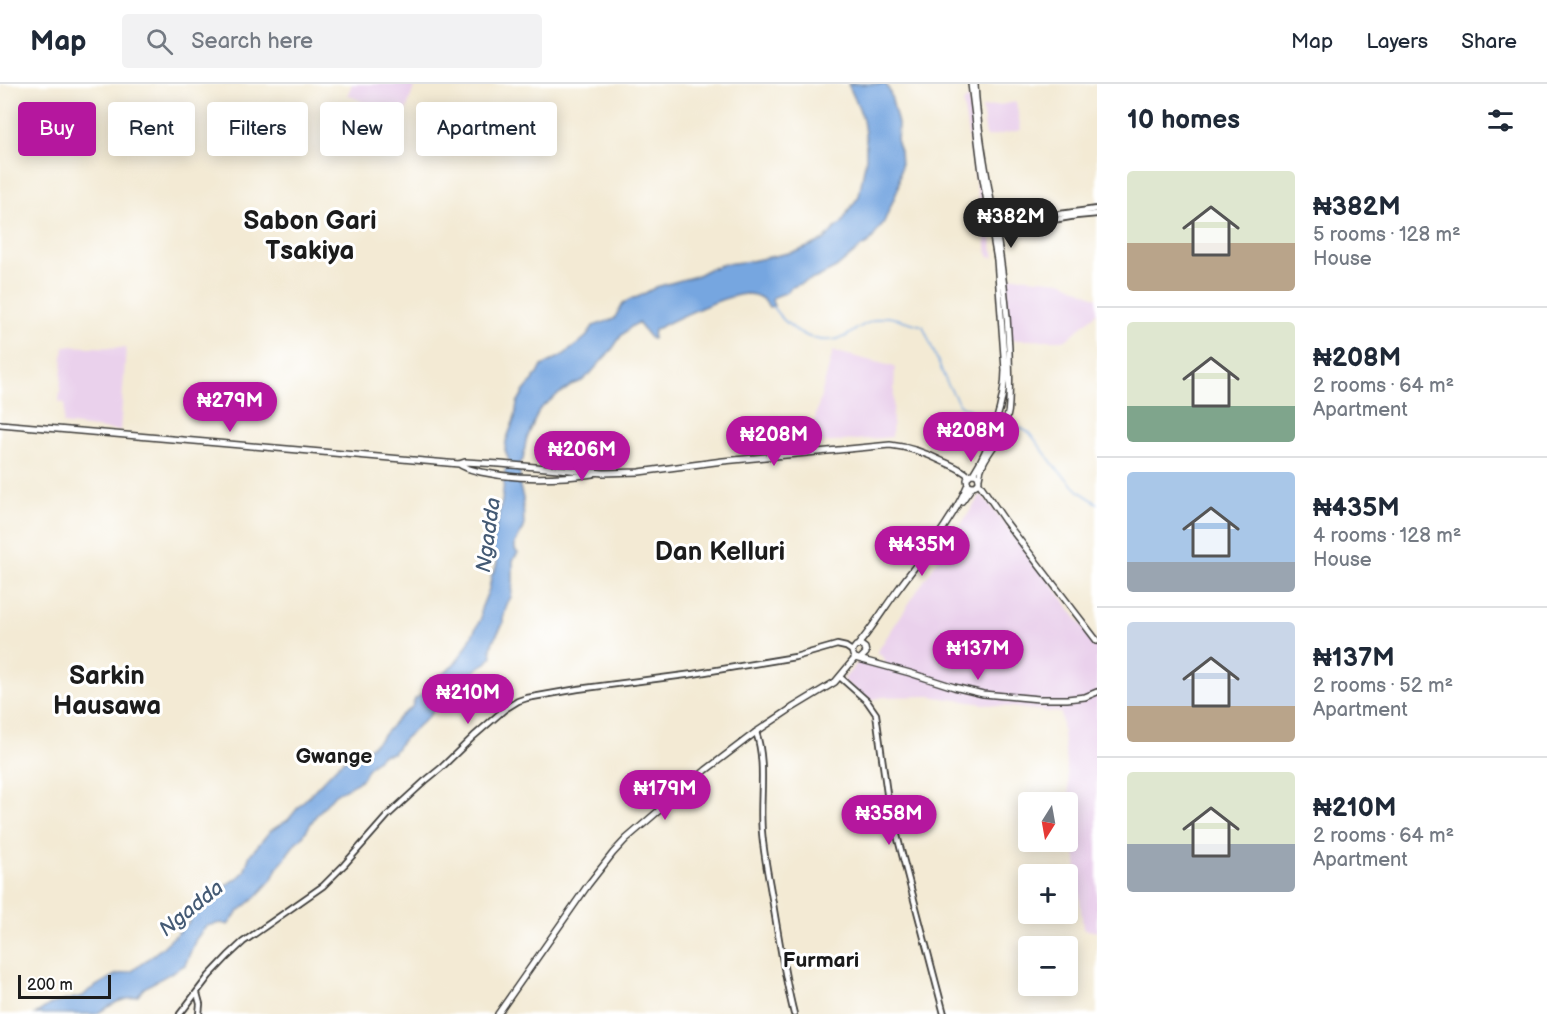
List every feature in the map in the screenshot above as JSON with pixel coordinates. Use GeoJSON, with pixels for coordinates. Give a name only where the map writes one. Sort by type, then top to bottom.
{"type":"FeatureCollection","features":[{"type":"Feature","properties":{"kind":"main road"},"geometry":{"type":"LineString","coordinates":[[973,84],[982,172],[994,231],[1005,370],[1005,387],[999,412],[973,481]]}},
{"type":"Feature","properties":{"kind":"main road"},"geometry":{"type":"LineString","coordinates":[[994,231],[1001,259],[1007,334],[1008,415],[1001,434],[938,535],[871,629],[852,651],[853,655],[867,662],[983,694],[1067,699],[1084,697],[1097,692]]}},
{"type":"Feature","properties":{"kind":"main road"},"geometry":{"type":"LineString","coordinates":[[0,424],[459,464],[465,462],[500,464],[604,473]]}},
{"type":"Feature","properties":{"kind":"main road"},"geometry":{"type":"LineString","coordinates":[[459,464],[500,475],[554,478],[639,472],[723,461],[890,445],[911,448],[958,468],[973,481],[991,501],[1097,641]]}},
{"type":"Feature","properties":{"kind":"main road"},"geometry":{"type":"LineString","coordinates":[[498,1014],[582,893],[626,839],[706,770],[756,732],[840,677],[866,653],[865,648],[871,629]]}},
{"type":"Feature","properties":{"kind":"main road"},"geometry":{"type":"LineString","coordinates":[[858,645],[865,648]]}},
{"type":"Feature","properties":{"kind":"street"},"geometry":{"type":"LineString","coordinates":[[993,223],[1097,209]]}},
{"type":"Feature","properties":{"kind":"street"},"geometry":{"type":"LineString","coordinates":[[994,231],[1097,214]]}},
{"type":"Feature","properties":{"kind":"street"},"geometry":{"type":"LineString","coordinates":[[180,1014],[218,966],[239,946],[323,886],[395,809],[474,735],[518,701],[578,689],[693,674],[795,657],[837,645],[846,646],[852,651]]}},
{"type":"Feature","properties":{"kind":"street"},"geometry":{"type":"LineString","coordinates":[[840,677],[867,701],[876,714],[888,801],[944,1014]]}},
{"type":"Feature","properties":{"kind":"street"},"geometry":{"type":"LineString","coordinates":[[756,732],[762,757],[760,814],[762,839],[786,985],[794,1014]]}},
{"type":"Feature","properties":{"kind":"street"},"geometry":{"type":"LineString","coordinates":[[197,993],[200,1004],[199,1014]]}},
{"type":"Feature","properties":{"kind":"shaded area"},"geometry":{"type":"Polygon","coordinates":[[[352,84],[415,84],[404,117],[404,102],[363,102],[347,96],[352,84]]]}},
{"type":"Feature","properties":{"kind":"shaded area"},"geometry":{"type":"Polygon","coordinates":[[[969,97],[994,258],[988,256],[963,103],[969,97]]]}},
{"type":"Feature","properties":{"kind":"shaded area"},"geometry":{"type":"Polygon","coordinates":[[[1016,102],[1021,130],[986,137],[982,108],[1016,102]]]}},
{"type":"Feature","properties":{"kind":"shaded area"},"geometry":{"type":"Polygon","coordinates":[[[1004,276],[1061,281],[1097,298],[1097,313],[1066,340],[1009,340],[1004,276]]]}},
{"type":"Feature","properties":{"kind":"shaded area"},"geometry":{"type":"Polygon","coordinates":[[[64,346],[126,348],[120,431],[63,424],[65,403],[59,402],[64,346]]]}},
{"type":"Feature","properties":{"kind":"shaded area"},"geometry":{"type":"Polygon","coordinates":[[[833,351],[895,367],[892,437],[808,444],[833,351]]]}},
{"type":"Feature","properties":{"kind":"shaded area"},"geometry":{"type":"Polygon","coordinates":[[[981,494],[1032,557],[1097,646],[1097,932],[1083,929],[1075,852],[1078,852],[1078,792],[1069,792],[1061,713],[929,696],[883,697],[867,701],[843,680],[859,661],[885,664],[885,659],[877,652],[981,494]]]}},
{"type":"Feature","properties":{"kind":"water"},"geometry":{"type":"Polygon","coordinates":[[[848,84],[886,84],[898,124],[897,143],[901,165],[898,189],[884,222],[869,243],[836,268],[774,297],[772,300],[774,306],[769,307],[762,299],[753,295],[737,295],[654,329],[653,339],[638,323],[632,326],[590,374],[557,395],[539,410],[526,441],[523,460],[520,463],[524,528],[515,543],[515,550],[518,553],[513,560],[511,597],[507,604],[503,624],[493,641],[492,656],[440,703],[393,753],[382,755],[367,769],[357,783],[335,794],[315,817],[301,839],[297,841],[277,868],[272,879],[256,897],[238,912],[228,925],[221,923],[206,926],[196,939],[185,965],[144,988],[138,996],[117,1002],[96,1014],[35,1014],[51,1004],[83,996],[115,975],[132,971],[163,947],[188,923],[200,906],[244,872],[250,855],[270,831],[288,820],[339,764],[363,752],[378,741],[401,715],[412,707],[415,699],[440,680],[442,674],[457,661],[481,618],[481,609],[497,563],[492,544],[502,501],[505,470],[509,461],[505,450],[506,441],[515,417],[517,403],[542,366],[579,343],[593,326],[614,319],[623,303],[656,287],[696,276],[724,264],[798,251],[824,240],[842,223],[859,196],[866,158],[863,120],[848,84]]]}},
{"type":"Feature","properties":{"kind":"waterway"},"geometry":{"type":"LineString","coordinates":[[772,306],[794,329],[823,340],[844,337],[884,317],[923,326],[946,381],[959,404],[975,413],[995,418]]}},
{"type":"Feature","properties":{"kind":"waterway"},"geometry":{"type":"LineString","coordinates":[[1008,422],[1030,433],[1056,468],[1080,492],[1097,503]]}},
{"type":"Feature","properties":{"kind":"district","name":"Sabon Gari Tsakiya"},"geometry":{"type":"Point","coordinates":[310,235]}},
{"type":"Feature","properties":{"kind":"district","name":"Dan Kelluri"},"geometry":{"type":"Point","coordinates":[720,551]}},
{"type":"Feature","properties":{"kind":"district","name":"Sarkin Hausawa"},"geometry":{"type":"Point","coordinates":[107,690]}},
{"type":"Feature","properties":{"kind":"district","name":"Gwange"},"geometry":{"type":"Point","coordinates":[334,756]}},
{"type":"Feature","properties":{"kind":"district","name":"Furmari"},"geometry":{"type":"Point","coordinates":[821,960]}},
{"type":"Feature","properties":{"kind":"water label","name":"Ngadda"},"geometry":{"type":"Point","coordinates":[488,535]}},
{"type":"Feature","properties":{"kind":"water label","name":"Ngadda"},"geometry":{"type":"Point","coordinates":[191,908]}}]}
